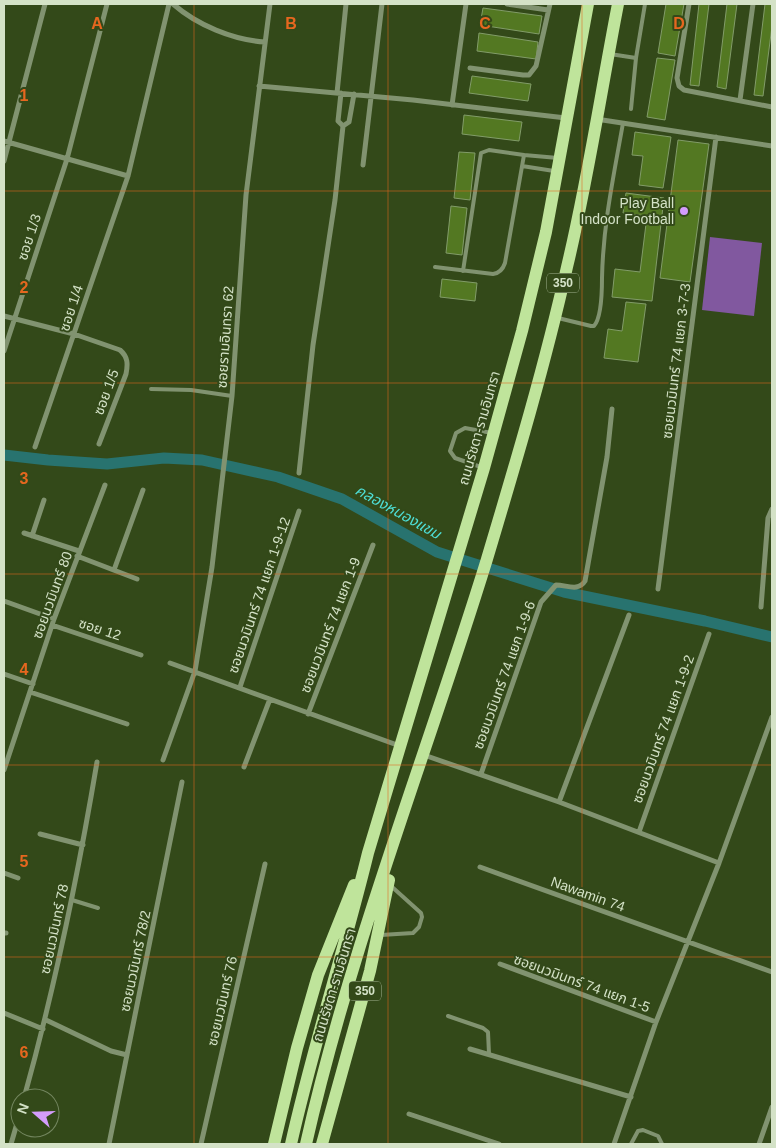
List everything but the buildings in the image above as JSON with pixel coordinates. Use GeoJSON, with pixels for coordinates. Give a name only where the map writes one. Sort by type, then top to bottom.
{"type":"FeatureCollection","features":[{"type":"Feature","properties":{"kind":"main road","name":"ถนนรัชดา-รามอินทรา"},"geometry":{"type":"LineString","coordinates":[[291,1144],[301,1100],[368,853],[494,434],[535,282],[588,4]]}},
{"type":"Feature","properties":{"kind":"main road","name":"ถนนรัชดา-รามอินทรา"},"geometry":{"type":"LineString","coordinates":[[306,1144],[314,1108],[349,982],[482,576],[555,317],[576,226],[618,4]]}},
{"type":"Feature","properties":{"kind":"main road","name":"ถนนรัชดา-รามอินทรา"},"geometry":{"type":"LineString","coordinates":[[322,1144],[368,979],[396,835]]}},
{"type":"Feature","properties":{"kind":"main road","name":"ถนนรัชดา-รามอินทรา"},"geometry":{"type":"LineString","coordinates":[[274,1144],[297,1048],[318,975],[368,853]]}},
{"type":"Feature","properties":{"kind":"street"},"geometry":{"type":"LineString","coordinates":[[4,160],[7,142],[45,4]]}},
{"type":"Feature","properties":{"kind":"street","name":"ซอย 1/3"},"geometry":{"type":"LineString","coordinates":[[4,351],[67,159],[107,4]]}},
{"type":"Feature","properties":{"kind":"street","name":"ซอย 1/4"},"geometry":{"type":"LineString","coordinates":[[35,447],[128,176],[169,4]]}},
{"type":"Feature","properties":{"kind":"street"},"geometry":{"type":"LineString","coordinates":[[173,4],[209,27],[233,36],[265,42]]}},
{"type":"Feature","properties":{"kind":"street","name":"ซอยรามอินทรา 62"},"geometry":{"type":"LineString","coordinates":[[163,760],[195,671],[212,567],[232,396],[246,196],[270,4]]}},
{"type":"Feature","properties":{"kind":"street"},"geometry":{"type":"LineString","coordinates":[[343,126],[338,121],[336,93],[346,4]]}},
{"type":"Feature","properties":{"kind":"street"},"geometry":{"type":"LineString","coordinates":[[363,165],[382,4]]}},
{"type":"Feature","properties":{"kind":"street"},"geometry":{"type":"LineString","coordinates":[[452,105],[466,4]]}},
{"type":"Feature","properties":{"kind":"street"},"geometry":{"type":"LineString","coordinates":[[507,4],[548,10]]}},
{"type":"Feature","properties":{"kind":"street"},"geometry":{"type":"LineString","coordinates":[[470,68],[524,76],[529,74],[536,66],[550,4]]}},
{"type":"Feature","properties":{"kind":"street"},"geometry":{"type":"LineString","coordinates":[[689,4],[677,78],[679,86],[684,90],[772,107]]}},
{"type":"Feature","properties":{"kind":"street"},"geometry":{"type":"LineString","coordinates":[[740,100],[752,4]]}},
{"type":"Feature","properties":{"kind":"street"},"geometry":{"type":"LineString","coordinates":[[259,86],[354,94],[566,118]]}},
{"type":"Feature","properties":{"kind":"street"},"geometry":{"type":"LineString","coordinates":[[343,126],[349,122],[354,94]]}},
{"type":"Feature","properties":{"kind":"street"},"geometry":{"type":"LineString","coordinates":[[596,119],[772,146]]}},
{"type":"Feature","properties":{"kind":"street"},"geometry":{"type":"LineString","coordinates":[[299,474],[313,346],[335,200],[343,126]]}},
{"type":"Feature","properties":{"kind":"street","name":"ซอยนวมินทร์ 74 แยก 3-7-3"},"geometry":{"type":"LineString","coordinates":[[658,589],[716,137]]}},
{"type":"Feature","properties":{"kind":"street"},"geometry":{"type":"LineString","coordinates":[[7,142],[128,176]]}},
{"type":"Feature","properties":{"kind":"street"},"geometry":{"type":"LineString","coordinates":[[4,316],[74,334]]}},
{"type":"Feature","properties":{"kind":"street","name":"ซอย 1/5"},"geometry":{"type":"LineString","coordinates":[[74,334],[120,350],[126,354],[128,364],[126,374],[99,444]]}},
{"type":"Feature","properties":{"kind":"street","name":"ซอยนวมินทร์ 74 แยก 1-9-6"},"geometry":{"type":"LineString","coordinates":[[481,774],[541,602],[556,585],[578,588],[585,581],[607,457],[612,408]]}},
{"type":"Feature","properties":{"kind":"street","name":"ซอยนวมินทร์ 80"},"geometry":{"type":"LineString","coordinates":[[4,770],[54,619],[105,485]]}},
{"type":"Feature","properties":{"kind":"street"},"geometry":{"type":"LineString","coordinates":[[114,570],[143,490]]}},
{"type":"Feature","properties":{"kind":"street"},"geometry":{"type":"LineString","coordinates":[[32,536],[44,500]]}},
{"type":"Feature","properties":{"kind":"street"},"geometry":{"type":"LineString","coordinates":[[761,607],[768,518],[772,509]]}},
{"type":"Feature","properties":{"kind":"street","name":"ซอยนวมินทร์ 74 แยก 1-9-12"},"geometry":{"type":"LineString","coordinates":[[240,687],[299,511]]}},
{"type":"Feature","properties":{"kind":"street"},"geometry":{"type":"LineString","coordinates":[[24,534],[137,579]]}},
{"type":"Feature","properties":{"kind":"street","name":"ซอยนวมินทร์ 74 แยก 1-9"},"geometry":{"type":"LineString","coordinates":[[308,714],[373,545]]}},
{"type":"Feature","properties":{"kind":"street"},"geometry":{"type":"LineString","coordinates":[[4,601],[54,619]]}},
{"type":"Feature","properties":{"kind":"street"},"geometry":{"type":"LineString","coordinates":[[559,802],[629,615]]}},
{"type":"Feature","properties":{"kind":"street","name":"ซอย 12"},"geometry":{"type":"LineString","coordinates":[[52,625],[141,655]]}},
{"type":"Feature","properties":{"kind":"street","name":"ซอยนวมินทร์ 74 แยก 1-9-2"},"geometry":{"type":"LineString","coordinates":[[639,832],[709,634]]}},
{"type":"Feature","properties":{"kind":"street","name":"ซอยนวมินทร์ 74 แยก 1-9"},"geometry":{"type":"LineString","coordinates":[[170,663],[400,746]]}},
{"type":"Feature","properties":{"kind":"street"},"geometry":{"type":"LineString","coordinates":[[4,674],[33,684]]}},
{"type":"Feature","properties":{"kind":"street"},"geometry":{"type":"LineString","coordinates":[[30,692],[127,724]]}},
{"type":"Feature","properties":{"kind":"street"},"geometry":{"type":"LineString","coordinates":[[244,767],[270,699]]}},
{"type":"Feature","properties":{"kind":"street"},"geometry":{"type":"LineString","coordinates":[[614,1144],[656,1022],[719,863],[772,717]]}},
{"type":"Feature","properties":{"kind":"street"},"geometry":{"type":"LineString","coordinates":[[4,748],[10,750]]}},
{"type":"Feature","properties":{"kind":"street"},"geometry":{"type":"LineString","coordinates":[[423,755],[559,802],[719,863]]}},
{"type":"Feature","properties":{"kind":"street","name":"ซอยนวมินทร์ 78"},"geometry":{"type":"LineString","coordinates":[[27,1088],[46,1020],[72,900],[97,762]]}},
{"type":"Feature","properties":{"kind":"street","name":"ซอยนวมินทร์ 78/2"},"geometry":{"type":"LineString","coordinates":[[110,1144],[182,782]]}},
{"type":"Feature","properties":{"kind":"street"},"geometry":{"type":"LineString","coordinates":[[40,834],[83,845]]}},
{"type":"Feature","properties":{"kind":"street","name":"ซอยนวมินทร์ 76"},"geometry":{"type":"LineString","coordinates":[[201,1144],[265,864]]}},
{"type":"Feature","properties":{"kind":"street","name":"Nawamin 74"},"geometry":{"type":"LineString","coordinates":[[480,866],[772,972]]}},
{"type":"Feature","properties":{"kind":"street"},"geometry":{"type":"LineString","coordinates":[[4,873],[18,878]]}},
{"type":"Feature","properties":{"kind":"street","name":"ซอยนวมินทร์ 74 แยก 1-5"},"geometry":{"type":"LineString","coordinates":[[500,964],[656,1022]]}},
{"type":"Feature","properties":{"kind":"street"},"geometry":{"type":"LineString","coordinates":[[4,1013],[43,1029]]}},
{"type":"Feature","properties":{"kind":"street"},"geometry":{"type":"LineString","coordinates":[[46,1020],[111,1051],[128,1055]]}},
{"type":"Feature","properties":{"kind":"street"},"geometry":{"type":"LineString","coordinates":[[470,1049],[631,1097]]}},
{"type":"Feature","properties":{"kind":"street"},"geometry":{"type":"LineString","coordinates":[[758,1144],[772,1106]]}},
{"type":"Feature","properties":{"kind":"street"},"geometry":{"type":"LineString","coordinates":[[409,1114],[499,1144]]}},
{"type":"Feature","properties":{"kind":"lane"},"geometry":{"type":"LineString","coordinates":[[631,109],[636,58],[645,4]]}},
{"type":"Feature","properties":{"kind":"lane"},"geometry":{"type":"LineString","coordinates":[[608,54],[636,58]]}},
{"type":"Feature","properties":{"kind":"lane"},"geometry":{"type":"LineString","coordinates":[[555,317],[591,326],[594,326],[598,321],[602,291],[604,238],[623,123]]}},
{"type":"Feature","properties":{"kind":"lane"},"geometry":{"type":"LineString","coordinates":[[463,271],[481,153],[489,150],[559,158]]}},
{"type":"Feature","properties":{"kind":"lane"},"geometry":{"type":"LineString","coordinates":[[435,268],[493,274],[503,269],[524,155]]}},
{"type":"Feature","properties":{"kind":"lane"},"geometry":{"type":"LineString","coordinates":[[522,166],[556,172]]}},
{"type":"Feature","properties":{"kind":"lane"},"geometry":{"type":"LineString","coordinates":[[151,390],[191,390],[232,396]]}},
{"type":"Feature","properties":{"kind":"lane"},"geometry":{"type":"LineString","coordinates":[[484,468],[455,458],[450,451],[456,433],[460,429],[465,428],[494,434]]}},
{"type":"Feature","properties":{"kind":"lane"},"geometry":{"type":"LineString","coordinates":[[378,935],[412,933],[419,927],[422,917],[418,910],[388,884]]}},
{"type":"Feature","properties":{"kind":"lane"},"geometry":{"type":"LineString","coordinates":[[72,900],[98,908]]}},
{"type":"Feature","properties":{"kind":"lane"},"geometry":{"type":"LineString","coordinates":[[448,1016],[483,1028],[488,1032],[489,1054]]}},
{"type":"Feature","properties":{"kind":"lane"},"geometry":{"type":"LineString","coordinates":[[631,1144],[638,1131],[643,1130],[658,1136],[662,1144]]}},
{"type":"Feature","properties":{"kind":"shaded area"},"geometry":{"type":"Polygon","coordinates":[[[710,237],[762,243],[754,316],[702,310],[710,237]]]}},
{"type":"Feature","properties":{"kind":"waterway","name":"คลองหนองแขม"},"geometry":{"type":"LineString","coordinates":[[4,455],[107,464],[164,458],[202,460],[278,477],[342,499],[437,552],[564,592],[772,637]]}},
{"type":"Feature","properties":{"kind":"place","name":"Play Ball Indoor Football"},"geometry":{"type":"Point","coordinates":[684,211]}}]}
